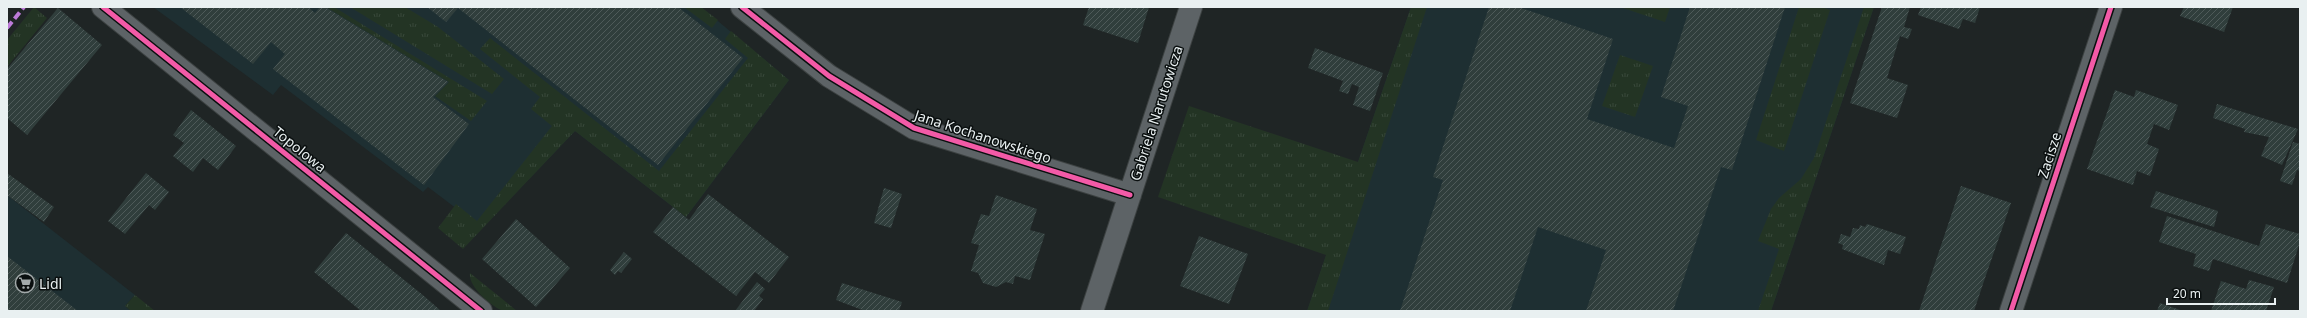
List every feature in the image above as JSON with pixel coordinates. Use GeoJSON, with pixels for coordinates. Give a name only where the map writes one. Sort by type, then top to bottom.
{"type":"FeatureCollection","features":[{"type":"Feature","properties":{"kind":"street","name":"Topolowa"},"geometry":{"type":"LineString","coordinates":[[103,7],[481,311]]}},
{"type":"Feature","properties":{"kind":"street","name":"Jana Kochanowskiego"},"geometry":{"type":"LineString","coordinates":[[742,7],[829,76],[914,128],[1130,195]]}},
{"type":"Feature","properties":{"kind":"street","name":"Gabriela Narutowicza"},"geometry":{"type":"LineString","coordinates":[[1092,311],[1191,7]]}},
{"type":"Feature","properties":{"kind":"street","name":"Zacisze"},"geometry":{"type":"LineString","coordinates":[[2011,311],[2111,7]]}},
{"type":"Feature","properties":{"kind":"shaded area"},"geometry":{"type":"Polygon","coordinates":[[[153,7],[701,7],[789,80],[686,217],[575,131],[482,228],[428,187],[423,192],[281,85],[273,95],[153,7]]]}},
{"type":"Feature","properties":{"kind":"shaded area"},"geometry":{"type":"Polygon","coordinates":[[[1411,7],[1874,7],[1771,311],[1307,311],[1411,7]]]}},
{"type":"Feature","properties":{"kind":"shaded area"},"geometry":{"type":"Polygon","coordinates":[[[7,195],[135,295],[125,306],[131,311],[7,311],[7,195]]]}},
{"type":"Feature","properties":{"kind":"green space"},"geometry":{"type":"Polygon","coordinates":[[[34,7],[47,18],[7,67],[7,40],[34,7]]]}},
{"type":"Feature","properties":{"kind":"green space"},"geometry":{"type":"Polygon","coordinates":[[[326,7],[334,7],[487,101],[471,121],[435,96],[449,82],[326,7]]]}},
{"type":"Feature","properties":{"kind":"green space"},"geometry":{"type":"Polygon","coordinates":[[[350,7],[405,7],[438,27],[504,79],[492,94],[350,7]]]}},
{"type":"Feature","properties":{"kind":"green space"},"geometry":{"type":"Polygon","coordinates":[[[684,7],[701,7],[718,20],[712,28],[684,7]]]}},
{"type":"Feature","properties":{"kind":"green space"},"geometry":{"type":"Polygon","coordinates":[[[1411,7],[1427,7],[1328,311],[1307,311],[1326,255],[1158,197],[1189,106],[1358,162],[1411,7]]]}},
{"type":"Feature","properties":{"kind":"green space"},"geometry":{"type":"Polygon","coordinates":[[[1620,7],[1670,7],[1665,22],[1620,7]]]}},
{"type":"Feature","properties":{"kind":"green space"},"geometry":{"type":"Polygon","coordinates":[[[1799,7],[1822,7],[1830,10],[1784,151],[1756,140],[1799,7]]]}},
{"type":"Feature","properties":{"kind":"green space"},"geometry":{"type":"Polygon","coordinates":[[[1864,7],[1874,7],[1771,311],[1758,311],[1779,249],[1758,241],[1771,209],[1779,198],[1801,179],[1814,158],[1864,7]]]}},
{"type":"Feature","properties":{"kind":"green space"},"geometry":{"type":"Polygon","coordinates":[[[731,31],[789,80],[686,217],[575,131],[463,249],[438,228],[456,204],[477,221],[552,126],[531,109],[540,97],[480,49],[490,38],[659,171],[748,58],[725,39],[731,31]]]}},
{"type":"Feature","properties":{"kind":"green space"},"geometry":{"type":"Polygon","coordinates":[[[1620,55],[1653,66],[1635,117],[1602,106],[1620,55]]]}},
{"type":"Feature","properties":{"kind":"green space"},"geometry":{"type":"Polygon","coordinates":[[[470,273],[517,311],[503,311],[491,304],[472,284],[470,273]]]}},
{"type":"Feature","properties":{"kind":"green space"},"geometry":{"type":"Polygon","coordinates":[[[135,295],[155,311],[131,311],[125,306],[135,295]]]}},
{"type":"Feature","properties":{"kind":"building"},"geometry":{"type":"Polygon","coordinates":[[[180,7],[308,7],[315,13],[320,7],[325,7],[448,82],[433,97],[469,124],[424,185],[273,69],[285,54],[271,42],[253,64],[180,7]]]}},
{"type":"Feature","properties":{"kind":"building"},"geometry":{"type":"Polygon","coordinates":[[[427,7],[678,7],[743,58],[658,165],[458,8],[446,22],[427,7]]]}},
{"type":"Feature","properties":{"kind":"building"},"geometry":{"type":"Polygon","coordinates":[[[1089,7],[1149,7],[1138,43],[1083,25],[1089,7]]]}},
{"type":"Feature","properties":{"kind":"building"},"geometry":{"type":"Polygon","coordinates":[[[1489,7],[1518,7],[1613,39],[1587,119],[1674,148],[1688,106],[1661,97],[1690,7],[1785,7],[1732,170],[1721,167],[1673,311],[1586,311],[1606,250],[1538,227],[1510,311],[1400,311],[1443,180],[1433,177],[1489,7]]]}},
{"type":"Feature","properties":{"kind":"building"},"geometry":{"type":"Polygon","coordinates":[[[1882,7],[1910,7],[1904,27],[1912,29],[1908,39],[1900,36],[1887,78],[1908,85],[1897,118],[1850,103],[1882,7]]]}},
{"type":"Feature","properties":{"kind":"building"},"geometry":{"type":"Polygon","coordinates":[[[1921,7],[1980,7],[1975,23],[1963,19],[1959,29],[1918,15],[1921,7]]]}},
{"type":"Feature","properties":{"kind":"building"},"geometry":{"type":"Polygon","coordinates":[[[2184,7],[2233,7],[2224,32],[2180,16],[2184,7]]]}},
{"type":"Feature","properties":{"kind":"building"},"geometry":{"type":"Polygon","coordinates":[[[58,8],[102,45],[27,135],[7,118],[7,69],[58,8]]]}},
{"type":"Feature","properties":{"kind":"building"},"geometry":{"type":"Polygon","coordinates":[[[1315,48],[1383,73],[1370,111],[1353,105],[1359,87],[1352,84],[1348,94],[1339,91],[1343,81],[1308,68],[1315,48]]]}},
{"type":"Feature","properties":{"kind":"building"},"geometry":{"type":"Polygon","coordinates":[[[2115,90],[2134,97],[2136,90],[2178,105],[2169,130],[2154,124],[2147,144],[2159,149],[2150,176],[2137,171],[2133,185],[2087,169],[2115,90]]]}},
{"type":"Feature","properties":{"kind":"building"},"geometry":{"type":"Polygon","coordinates":[[[2217,104],[2298,129],[2282,165],[2261,156],[2269,137],[2244,132],[2245,129],[2213,118],[2217,104]]]}},
{"type":"Feature","properties":{"kind":"building"},"geometry":{"type":"Polygon","coordinates":[[[191,110],[236,146],[218,170],[203,158],[193,172],[173,156],[184,143],[173,135],[191,110]]]}},
{"type":"Feature","properties":{"kind":"building"},"geometry":{"type":"Polygon","coordinates":[[[2293,142],[2300,144],[2300,171],[2297,170],[2292,185],[2280,181],[2293,142]]]}},
{"type":"Feature","properties":{"kind":"building"},"geometry":{"type":"Polygon","coordinates":[[[7,173],[54,207],[44,222],[7,195],[7,173]]]}},
{"type":"Feature","properties":{"kind":"building"},"geometry":{"type":"Polygon","coordinates":[[[146,173],[169,192],[155,210],[149,205],[125,234],[108,221],[146,173]]]}},
{"type":"Feature","properties":{"kind":"building"},"geometry":{"type":"Polygon","coordinates":[[[1961,186],[2011,203],[1974,311],[1919,311],[1961,186]]]}},
{"type":"Feature","properties":{"kind":"building"},"geometry":{"type":"Polygon","coordinates":[[[884,188],[902,194],[891,228],[874,223],[884,188]]]}},
{"type":"Feature","properties":{"kind":"building"},"geometry":{"type":"Polygon","coordinates":[[[2156,191],[2218,211],[2214,227],[2150,207],[2156,191]]]}},
{"type":"Feature","properties":{"kind":"building"},"geometry":{"type":"Polygon","coordinates":[[[708,194],[789,257],[769,283],[755,272],[736,296],[653,232],[673,207],[689,220],[708,194]]]}},
{"type":"Feature","properties":{"kind":"building"},"geometry":{"type":"Polygon","coordinates":[[[996,195],[1037,209],[1030,230],[1045,234],[1030,280],[1015,276],[1013,284],[1006,282],[996,287],[983,283],[978,273],[971,271],[979,245],[971,243],[981,214],[989,216],[996,195]]]}},
{"type":"Feature","properties":{"kind":"building"},"geometry":{"type":"Polygon","coordinates":[[[2167,216],[2259,246],[2266,224],[2300,234],[2300,242],[2287,283],[2213,259],[2209,271],[2193,266],[2196,254],[2159,242],[2167,216]]]}},
{"type":"Feature","properties":{"kind":"building"},"geometry":{"type":"Polygon","coordinates":[[[516,219],[570,268],[536,307],[482,259],[516,219]]]}},
{"type":"Feature","properties":{"kind":"building"},"geometry":{"type":"Polygon","coordinates":[[[1867,224],[1906,237],[1900,254],[1888,250],[1884,265],[1842,249],[1843,245],[1838,243],[1841,234],[1850,237],[1853,228],[1859,229],[1860,225],[1865,227],[1867,224]]]}},
{"type":"Feature","properties":{"kind":"building"},"geometry":{"type":"Polygon","coordinates":[[[346,233],[441,311],[361,311],[314,272],[346,233]]]}},
{"type":"Feature","properties":{"kind":"building"},"geometry":{"type":"Polygon","coordinates":[[[1199,236],[1248,254],[1229,304],[1180,286],[1199,236]]]}},
{"type":"Feature","properties":{"kind":"building"},"geometry":{"type":"Polygon","coordinates":[[[624,252],[632,259],[621,273],[618,271],[615,275],[610,270],[624,252]]]}},
{"type":"Feature","properties":{"kind":"building","name":"Lidl"},"geometry":{"type":"Polygon","coordinates":[[[7,256],[78,311],[7,311],[7,256]]]}},
{"type":"Feature","properties":{"kind":"building"},"geometry":{"type":"Polygon","coordinates":[[[2249,280],[2274,287],[2266,311],[2211,311],[2221,281],[2246,289],[2249,280]]]}},
{"type":"Feature","properties":{"kind":"building"},"geometry":{"type":"Polygon","coordinates":[[[757,282],[765,289],[759,296],[763,299],[754,311],[735,311],[757,282]]]}},
{"type":"Feature","properties":{"kind":"building"},"geometry":{"type":"Polygon","coordinates":[[[842,283],[902,302],[899,311],[865,311],[836,300],[842,283]]]}},
{"type":"Feature","properties":{"kind":"building"},"geometry":{"type":"Polygon","coordinates":[[[2160,303],[2180,310],[2180,311],[2157,311],[2160,303]]]}},
{"type":"Feature","properties":{"kind":"marked path"},"geometry":{"type":"LineString","coordinates":[[7,28],[24,7]]}},
{"type":"Feature","properties":{"kind":"cycle path"},"geometry":{"type":"LineString","coordinates":[[103,7],[481,311]]}},
{"type":"Feature","properties":{"kind":"cycle path"},"geometry":{"type":"LineString","coordinates":[[742,7],[829,76],[914,128],[1130,195]]}},
{"type":"Feature","properties":{"kind":"cycle path"},"geometry":{"type":"LineString","coordinates":[[2011,311],[2111,7]]}},
{"type":"Feature","properties":{"kind":"place","name":"Lidl"},"geometry":{"type":"Point","coordinates":[25,283]}}]}
